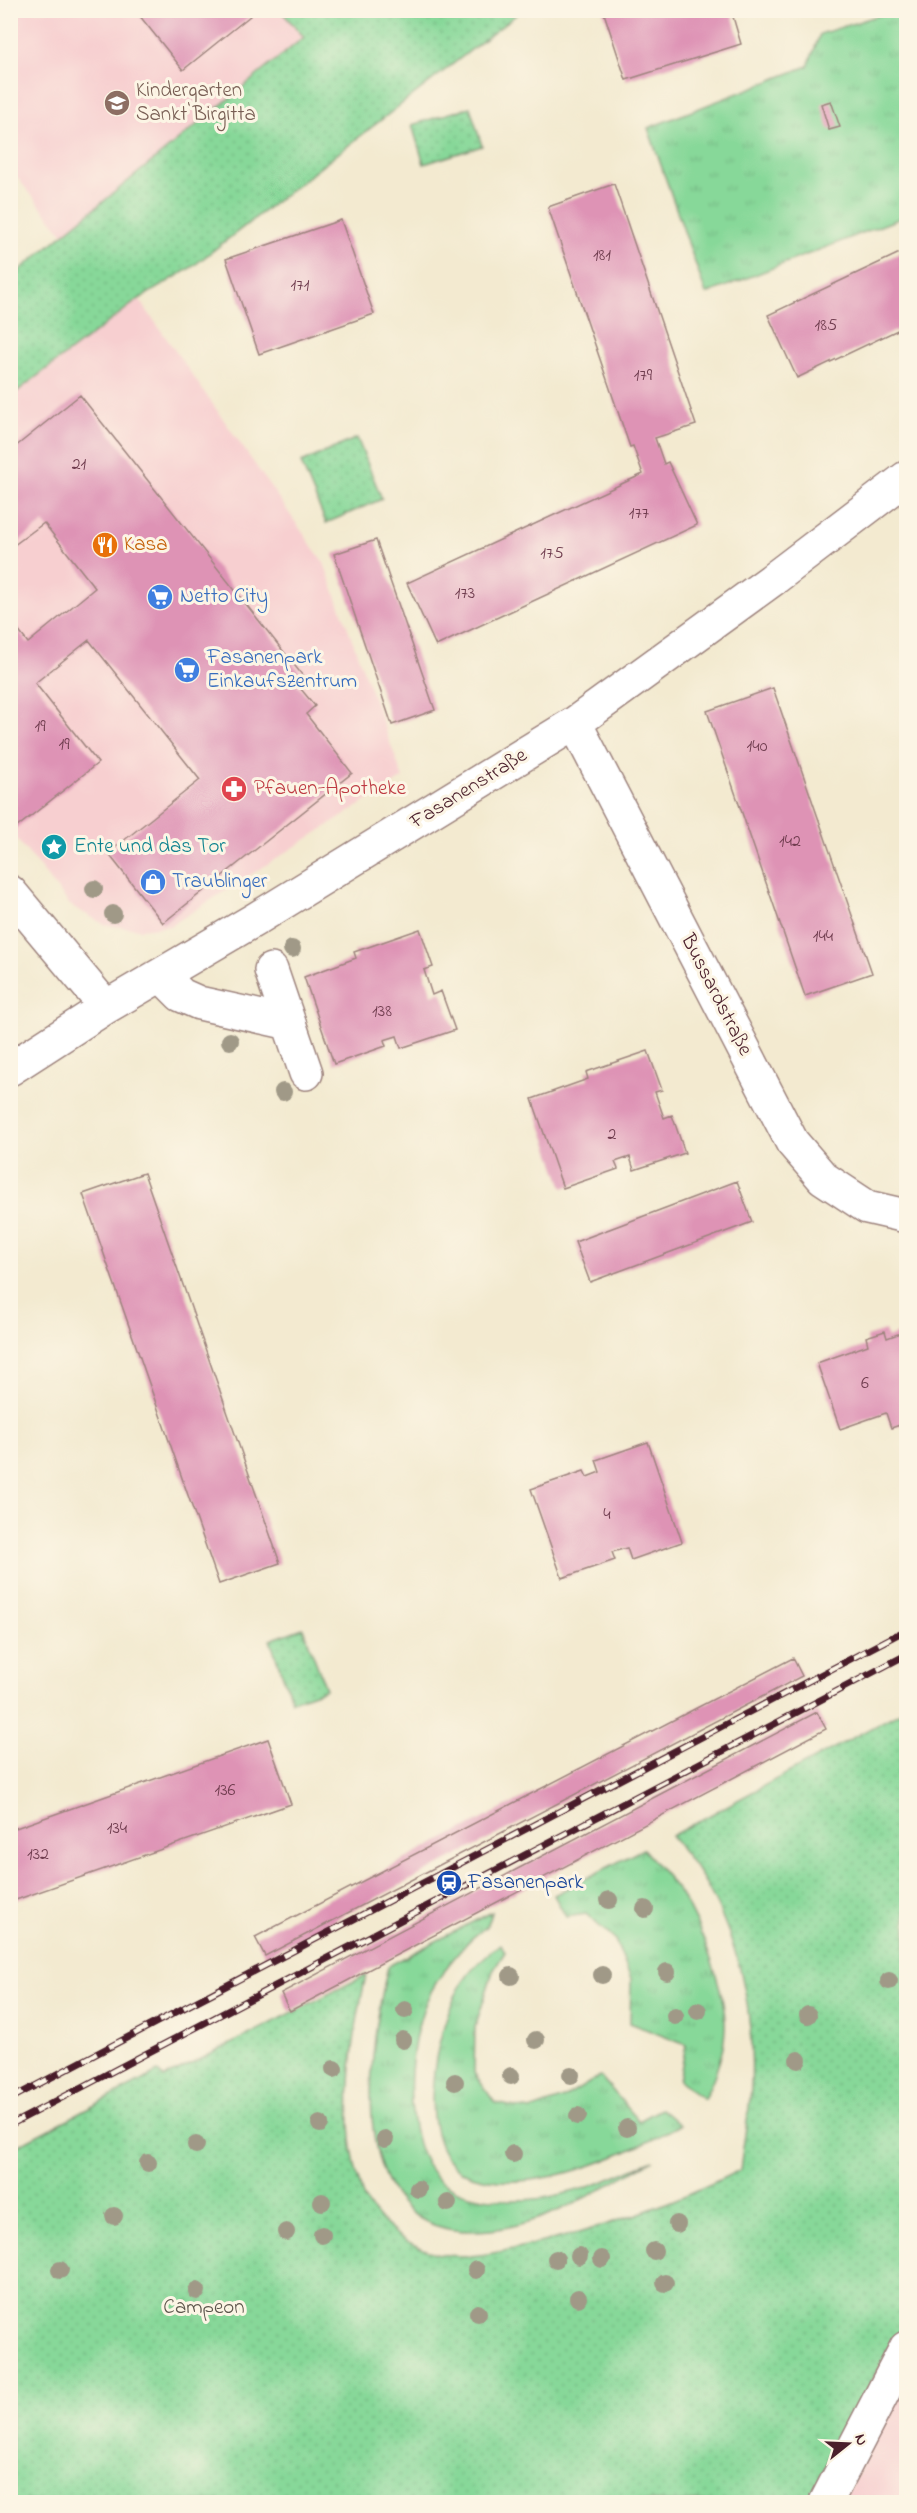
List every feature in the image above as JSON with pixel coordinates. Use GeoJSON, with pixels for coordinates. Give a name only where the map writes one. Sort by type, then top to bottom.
{"type":"FeatureCollection","features":[{"type":"Feature","properties":{"kind":"street","name":"Fasanenstraße"},"geometry":{"type":"LineString","coordinates":[[10,1069],[106,1007],[256,920],[575,723],[772,580],[906,478]]}},
{"type":"Feature","properties":{"kind":"street","name":"Bussardstraße"},"geometry":{"type":"LineString","coordinates":[[575,723],[792,1142],[824,1178],[867,1207],[906,1216]]}},
{"type":"Feature","properties":{"kind":"street"},"geometry":{"type":"LineString","coordinates":[[10,892],[106,1007]]}},
{"type":"Feature","properties":{"kind":"street"},"geometry":{"type":"LineString","coordinates":[[271,970],[306,1073]]}},
{"type":"Feature","properties":{"kind":"street"},"geometry":{"type":"LineString","coordinates":[[161,975],[181,995],[199,1003],[289,1023]]}},
{"type":"Feature","properties":{"kind":"street"},"geometry":{"type":"LineString","coordinates":[[826,2502],[906,2348]]}},
{"type":"Feature","properties":{"kind":"shaded area","name":"Kindergarten Sankt Birgitta"},"geometry":{"type":"Polygon","coordinates":[[[10,11],[281,11],[304,37],[64,235],[11,170],[10,11]]]}},
{"type":"Feature","properties":{"kind":"shaded area","name":"Fasanenpark Einkaufszentrum"},"geometry":{"type":"Polygon","coordinates":[[[139,299],[324,563],[403,778],[170,926],[140,929],[105,925],[70,905],[11,832],[11,396],[139,299]]]}},
{"type":"Feature","properties":{"kind":"shaded area"},"geometry":{"type":"Polygon","coordinates":[[[906,2377],[906,2502],[843,2502],[906,2377]]]}},
{"type":"Feature","properties":{"kind":"green space"},"geometry":{"type":"Polygon","coordinates":[[[281,11],[521,11],[192,267],[139,299],[11,396],[11,277],[304,37],[281,11]]]}},
{"type":"Feature","properties":{"kind":"green space"},"geometry":{"type":"Polygon","coordinates":[[[892,11],[906,11],[906,216],[706,294],[648,128],[808,66],[820,34],[892,11]]]}},
{"type":"Feature","properties":{"kind":"green space"},"geometry":{"type":"Polygon","coordinates":[[[470,107],[482,146],[424,164],[412,125],[470,107]]]}},
{"type":"Feature","properties":{"kind":"green space"},"geometry":{"type":"Polygon","coordinates":[[[357,438],[382,499],[326,523],[301,463],[357,438]]]}},
{"type":"Feature","properties":{"kind":"green space"},"geometry":{"type":"Polygon","coordinates":[[[303,1628],[326,1689],[292,1701],[270,1640],[303,1628]]]}},
{"type":"Feature","properties":{"kind":"green space","name":"Campeon"},"geometry":{"type":"Polygon","coordinates":[[[906,1709],[906,2325],[894,2339],[809,2502],[11,2502],[11,2149],[158,2072],[164,2078],[366,1975],[356,2025],[350,2076],[350,2128],[353,2153],[365,2200],[388,2227],[407,2241],[429,2251],[451,2256],[483,2255],[505,2251],[554,2240],[635,2215],[740,2170],[750,2098],[752,2061],[748,2009],[743,1983],[737,1957],[718,1908],[698,1871],[671,1836],[906,1709]]]}},
{"type":"Feature","properties":{"kind":"green space"},"geometry":{"type":"Polygon","coordinates":[[[643,1849],[672,1883],[689,1908],[711,1960],[722,1997],[725,2014],[723,2047],[704,2099],[679,2080],[686,2045],[630,2023],[631,1979],[615,1940],[586,1914],[566,1917],[554,1895],[643,1849]]]}},
{"type":"Feature","properties":{"kind":"green space"},"geometry":{"type":"Polygon","coordinates":[[[492,1912],[486,1926],[461,1950],[436,1983],[423,2010],[416,2035],[411,2075],[412,2114],[419,2147],[430,2170],[448,2186],[464,2193],[499,2200],[517,2200],[535,2199],[578,2190],[653,2160],[554,2213],[533,2220],[490,2230],[441,2227],[407,2209],[386,2178],[374,2139],[371,2094],[380,2004],[388,1966],[492,1912]]]}},
{"type":"Feature","properties":{"kind":"green space"},"geometry":{"type":"Polygon","coordinates":[[[501,1944],[505,1952],[493,1971],[475,2027],[474,2073],[495,2103],[530,2110],[564,2098],[600,2076],[639,2121],[661,2109],[680,2125],[607,2160],[551,2177],[523,2181],[497,2181],[472,2176],[452,2163],[439,2143],[433,2116],[433,2087],[437,2056],[453,2001],[463,1982],[480,1961],[501,1944]]]}},
{"type":"Feature","properties":{"kind":"building"},"geometry":{"type":"Polygon","coordinates":[[[135,10],[245,10],[250,16],[183,70],[135,10]]]}},
{"type":"Feature","properties":{"kind":"building"},"geometry":{"type":"Polygon","coordinates":[[[603,10],[731,10],[741,44],[626,80],[603,10]]]}},
{"type":"Feature","properties":{"kind":"building"},"geometry":{"type":"Polygon","coordinates":[[[831,101],[840,127],[829,130],[821,104],[831,101]]]}},
{"type":"Feature","properties":{"kind":"building"},"geometry":{"type":"Polygon","coordinates":[[[614,184],[696,425],[655,438],[664,464],[668,462],[697,525],[436,646],[407,583],[643,474],[633,446],[630,447],[548,207],[614,184]]]}},
{"type":"Feature","properties":{"kind":"building"},"geometry":{"type":"Polygon","coordinates":[[[341,220],[374,314],[259,354],[226,259],[341,220]]]}},
{"type":"Feature","properties":{"kind":"building"},"geometry":{"type":"Polygon","coordinates":[[[906,250],[906,326],[797,378],[768,315],[906,250]]]}},
{"type":"Feature","properties":{"kind":"building"},"geometry":{"type":"Polygon","coordinates":[[[80,395],[303,676],[295,682],[315,706],[306,714],[352,773],[163,923],[108,853],[200,780],[89,640],[35,683],[98,763],[12,831],[10,829],[10,620],[28,643],[95,588],[44,523],[10,548],[10,451],[80,395]]]}},
{"type":"Feature","properties":{"kind":"building"},"geometry":{"type":"Polygon","coordinates":[[[376,540],[435,710],[392,725],[334,554],[376,540]]]}},
{"type":"Feature","properties":{"kind":"building"},"geometry":{"type":"Polygon","coordinates":[[[773,688],[872,973],[805,996],[707,711],[773,688]]]}},
{"type":"Feature","properties":{"kind":"building"},"geometry":{"type":"Polygon","coordinates":[[[420,929],[433,967],[424,970],[432,995],[441,991],[455,1030],[401,1048],[397,1036],[384,1040],[386,1046],[334,1064],[304,977],[356,958],[354,952],[420,929]]]}},
{"type":"Feature","properties":{"kind":"building"},"geometry":{"type":"Polygon","coordinates":[[[648,1051],[662,1090],[655,1092],[664,1118],[672,1115],[685,1153],[634,1170],[630,1157],[615,1162],[618,1169],[563,1188],[532,1099],[588,1079],[586,1072],[648,1051]]]}},
{"type":"Feature","properties":{"kind":"building"},"geometry":{"type":"Polygon","coordinates":[[[144,1173],[280,1563],[219,1584],[83,1194],[144,1173]]]}},
{"type":"Feature","properties":{"kind":"building"},"geometry":{"type":"Polygon","coordinates":[[[737,1181],[752,1222],[590,1282],[575,1242],[737,1181]]]}},
{"type":"Feature","properties":{"kind":"building"},"geometry":{"type":"Polygon","coordinates":[[[885,1331],[887,1338],[906,1331],[906,1404],[903,1405],[906,1423],[891,1428],[886,1413],[840,1429],[817,1363],[868,1345],[866,1337],[885,1331]]]}},
{"type":"Feature","properties":{"kind":"building"},"geometry":{"type":"Polygon","coordinates":[[[648,1442],[682,1542],[631,1560],[627,1548],[612,1552],[615,1560],[562,1578],[531,1489],[584,1471],[587,1477],[600,1472],[596,1460],[648,1442]]]}},
{"type":"Feature","properties":{"kind":"building"},"geometry":{"type":"Polygon","coordinates":[[[793,1658],[802,1676],[265,1956],[255,1937],[793,1658]]]}},
{"type":"Feature","properties":{"kind":"building"},"geometry":{"type":"Polygon","coordinates":[[[817,1712],[826,1729],[290,2011],[287,2006],[281,1993],[817,1712]]]}},
{"type":"Feature","properties":{"kind":"building"},"geometry":{"type":"Polygon","coordinates":[[[268,1739],[291,1804],[10,1902],[10,1830],[268,1739]]]}},
{"type":"Feature","properties":{"kind":"railway"},"geometry":{"type":"LineString","coordinates":[[10,2099],[906,1630]]}},
{"type":"Feature","properties":{"kind":"railway"},"geometry":{"type":"LineString","coordinates":[[10,2125],[906,1655]]}},
{"type":"Feature","properties":{"kind":"place","name":"Kindergarten Sankt Birgitta"},"geometry":{"type":"Point","coordinates":[117,103]}},
{"type":"Feature","properties":{"kind":"place","name":"Kasa"},"geometry":{"type":"Point","coordinates":[105,545]}},
{"type":"Feature","properties":{"kind":"place","name":"Netto City"},"geometry":{"type":"Point","coordinates":[160,597]}},
{"type":"Feature","properties":{"kind":"place","name":"Fasanenpark Einkaufszentrum"},"geometry":{"type":"Point","coordinates":[187,670]}},
{"type":"Feature","properties":{"kind":"place","name":"Pfauen-Apotheke"},"geometry":{"type":"Point","coordinates":[234,789]}},
{"type":"Feature","properties":{"kind":"place","name":"Ente und das Tor"},"geometry":{"type":"Point","coordinates":[54,847]}},
{"type":"Feature","properties":{"kind":"place","name":"Traublinger"},"geometry":{"type":"Point","coordinates":[153,882]}},
{"type":"Feature","properties":{"kind":"place","name":"Fasanenpark"},"geometry":{"type":"Point","coordinates":[449,1883]}}]}
